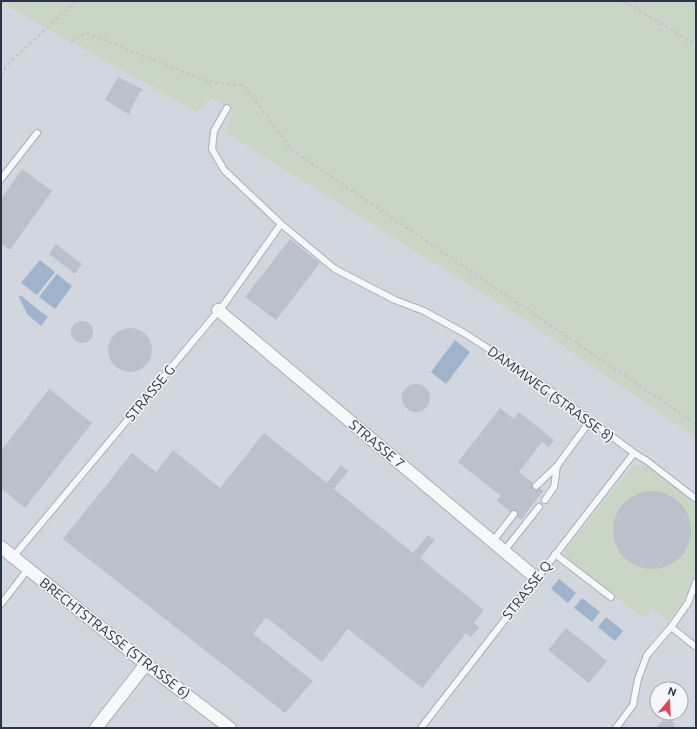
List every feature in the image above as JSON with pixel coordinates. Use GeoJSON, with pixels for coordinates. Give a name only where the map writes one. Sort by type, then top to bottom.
{"type":"FeatureCollection","features":[{"type":"Feature","properties":{"kind":"street","name":"STRASSE 7"},"geometry":{"type":"LineString","coordinates":[[218,310],[536,578]]}},
{"type":"Feature","properties":{"kind":"street","name":"BRECHTSTRASSE (STRASSE 6)"},"geometry":{"type":"LineString","coordinates":[[1,547],[146,664],[230,728]]}},
{"type":"Feature","properties":{"kind":"street"},"geometry":{"type":"LineString","coordinates":[[96,728],[146,664]]}},
{"type":"Feature","properties":{"kind":"lane","name":"DAMMWEG (STRASSE 8)"},"geometry":{"type":"LineString","coordinates":[[226,108],[214,131],[212,149],[224,170],[281,224],[335,269],[395,300],[424,311],[464,333],[528,374],[634,453],[648,461],[696,499]]}},
{"type":"Feature","properties":{"kind":"lane"},"geometry":{"type":"LineString","coordinates":[[1,179],[37,133]]}},
{"type":"Feature","properties":{"kind":"lane","name":"STRASSE G"},"geometry":{"type":"LineString","coordinates":[[13,557],[218,310],[281,224]]}},
{"type":"Feature","properties":{"kind":"lane"},"geometry":{"type":"LineString","coordinates":[[536,486],[557,466],[590,421]]}},
{"type":"Feature","properties":{"kind":"lane","name":"STRASSE Q"},"geometry":{"type":"LineString","coordinates":[[422,726],[634,453]]}},
{"type":"Feature","properties":{"kind":"lane"},"geometry":{"type":"LineString","coordinates":[[545,500],[554,487],[557,466]]}},
{"type":"Feature","properties":{"kind":"lane"},"geometry":{"type":"LineString","coordinates":[[504,551],[539,507]]}},
{"type":"Feature","properties":{"kind":"lane"},"geometry":{"type":"LineString","coordinates":[[493,541],[514,514]]}},
{"type":"Feature","properties":{"kind":"lane"},"geometry":{"type":"LineString","coordinates":[[555,554],[611,597]]}},
{"type":"Feature","properties":{"kind":"lane"},"geometry":{"type":"LineString","coordinates":[[1,604],[28,569]]}},
{"type":"Feature","properties":{"kind":"lane"},"geometry":{"type":"LineString","coordinates":[[616,728],[633,705],[638,679],[647,655],[671,627],[688,603],[696,582]]}},
{"type":"Feature","properties":{"kind":"lane"},"geometry":{"type":"LineString","coordinates":[[671,627],[696,647]]}},
{"type":"Feature","properties":{"kind":"lane"},"geometry":{"type":"LineString","coordinates":[[422,726],[430,728]]}},
{"type":"Feature","properties":{"kind":"path"},"geometry":{"type":"LineString","coordinates":[[1,75],[9,63],[76,1]]}},
{"type":"Feature","properties":{"kind":"path"},"geometry":{"type":"LineString","coordinates":[[624,1],[696,45]]}},
{"type":"Feature","properties":{"kind":"path"},"geometry":{"type":"LineString","coordinates":[[71,42],[86,33],[207,81],[244,86],[292,150],[696,424]]}},
{"type":"Feature","properties":{"kind":"shaded area"},"geometry":{"type":"Polygon","coordinates":[[[1,3],[197,112],[212,98],[233,111],[225,131],[520,317],[696,438],[696,728],[1,728],[1,3]]]}},
{"type":"Feature","properties":{"kind":"green space"},"geometry":{"type":"Polygon","coordinates":[[[1,1],[696,1],[696,438],[520,317],[225,132],[233,111],[212,98],[197,112],[1,3],[1,1]]]}},
{"type":"Feature","properties":{"kind":"green space"},"geometry":{"type":"Polygon","coordinates":[[[635,465],[647,467],[696,505],[696,569],[681,605],[668,621],[652,608],[644,618],[570,561],[564,552],[630,469],[635,465]]]}},
{"type":"Feature","properties":{"kind":"water"},"geometry":{"type":"Polygon","coordinates":[[[40,260],[55,272],[37,295],[21,283],[40,260]]]}},
{"type":"Feature","properties":{"kind":"water"},"geometry":{"type":"Polygon","coordinates":[[[57,274],[72,286],[55,309],[39,297],[57,274]]]}},
{"type":"Feature","properties":{"kind":"water"},"geometry":{"type":"Polygon","coordinates":[[[20,295],[48,317],[41,326],[27,314],[19,297],[20,295]]]}},
{"type":"Feature","properties":{"kind":"water"},"geometry":{"type":"Polygon","coordinates":[[[455,340],[470,352],[446,384],[431,372],[455,340]]]}},
{"type":"Feature","properties":{"kind":"water"},"geometry":{"type":"Polygon","coordinates":[[[559,579],[576,593],[568,603],[551,589],[559,579]]]}},
{"type":"Feature","properties":{"kind":"water"},"geometry":{"type":"Polygon","coordinates":[[[582,598],[600,612],[592,622],[574,608],[582,598]]]}},
{"type":"Feature","properties":{"kind":"water"},"geometry":{"type":"Polygon","coordinates":[[[606,617],[623,631],[615,641],[598,627],[606,617]]]}},
{"type":"Feature","properties":{"kind":"building"},"geometry":{"type":"Polygon","coordinates":[[[118,77],[144,90],[142,92],[141,90],[129,113],[131,113],[130,115],[105,100],[118,77]]]}},
{"type":"Feature","properties":{"kind":"building"},"geometry":{"type":"Polygon","coordinates":[[[22,169],[52,191],[10,250],[1,244],[1,199],[22,169]]]}},
{"type":"Feature","properties":{"kind":"building"},"geometry":{"type":"Polygon","coordinates":[[[290,239],[320,263],[276,320],[245,297],[290,239]]]}},
{"type":"Feature","properties":{"kind":"building"},"geometry":{"type":"Polygon","coordinates":[[[56,244],[82,264],[75,274],[49,254],[56,244]]]}},
{"type":"Feature","properties":{"kind":"building"},"geometry":{"type":"Polygon","coordinates":[[[82,321],[90,324],[93,332],[90,340],[82,343],[74,340],[71,332],[74,324],[82,321]]]}},
{"type":"Feature","properties":{"kind":"building"},"geometry":{"type":"Polygon","coordinates":[[[130,328],[142,332],[148,338],[152,350],[148,362],[142,368],[130,372],[118,368],[112,362],[108,350],[112,338],[118,332],[130,328]]]}},
{"type":"Feature","properties":{"kind":"building"},"geometry":{"type":"Polygon","coordinates":[[[416,384],[422,385],[426,388],[429,392],[429,404],[426,408],[422,411],[416,412],[410,411],[406,408],[403,404],[402,398],[403,392],[406,388],[410,385],[416,384]]]}},
{"type":"Feature","properties":{"kind":"building"},"geometry":{"type":"Polygon","coordinates":[[[49,389],[92,423],[25,508],[1,488],[1,451],[49,389]]]}},
{"type":"Feature","properties":{"kind":"building"},"geometry":{"type":"Polygon","coordinates":[[[500,408],[514,419],[519,412],[554,440],[549,447],[542,442],[519,472],[543,491],[521,520],[497,501],[501,496],[458,462],[500,408]]]}},
{"type":"Feature","properties":{"kind":"building"},"geometry":{"type":"Polygon","coordinates":[[[264,433],[327,483],[341,465],[348,471],[334,489],[413,553],[428,535],[435,540],[420,558],[484,610],[474,623],[479,627],[471,637],[466,633],[422,688],[348,629],[322,662],[266,617],[253,634],[313,681],[285,713],[63,539],[132,453],[156,472],[173,450],[220,488],[264,433]]]}},
{"type":"Feature","properties":{"kind":"building"},"geometry":{"type":"Polygon","coordinates":[[[652,491],[667,494],[680,502],[688,515],[691,530],[688,545],[680,558],[667,566],[652,569],[637,566],[624,558],[616,545],[613,530],[616,515],[624,502],[637,494],[652,491]]]}},
{"type":"Feature","properties":{"kind":"building"},"geometry":{"type":"Polygon","coordinates":[[[566,628],[607,661],[589,683],[548,650],[566,628]]]}},
{"type":"Feature","properties":{"kind":"building"},"geometry":{"type":"Polygon","coordinates":[[[662,721],[672,721],[675,724],[673,726],[675,728],[656,728],[662,721]]]}}]}
